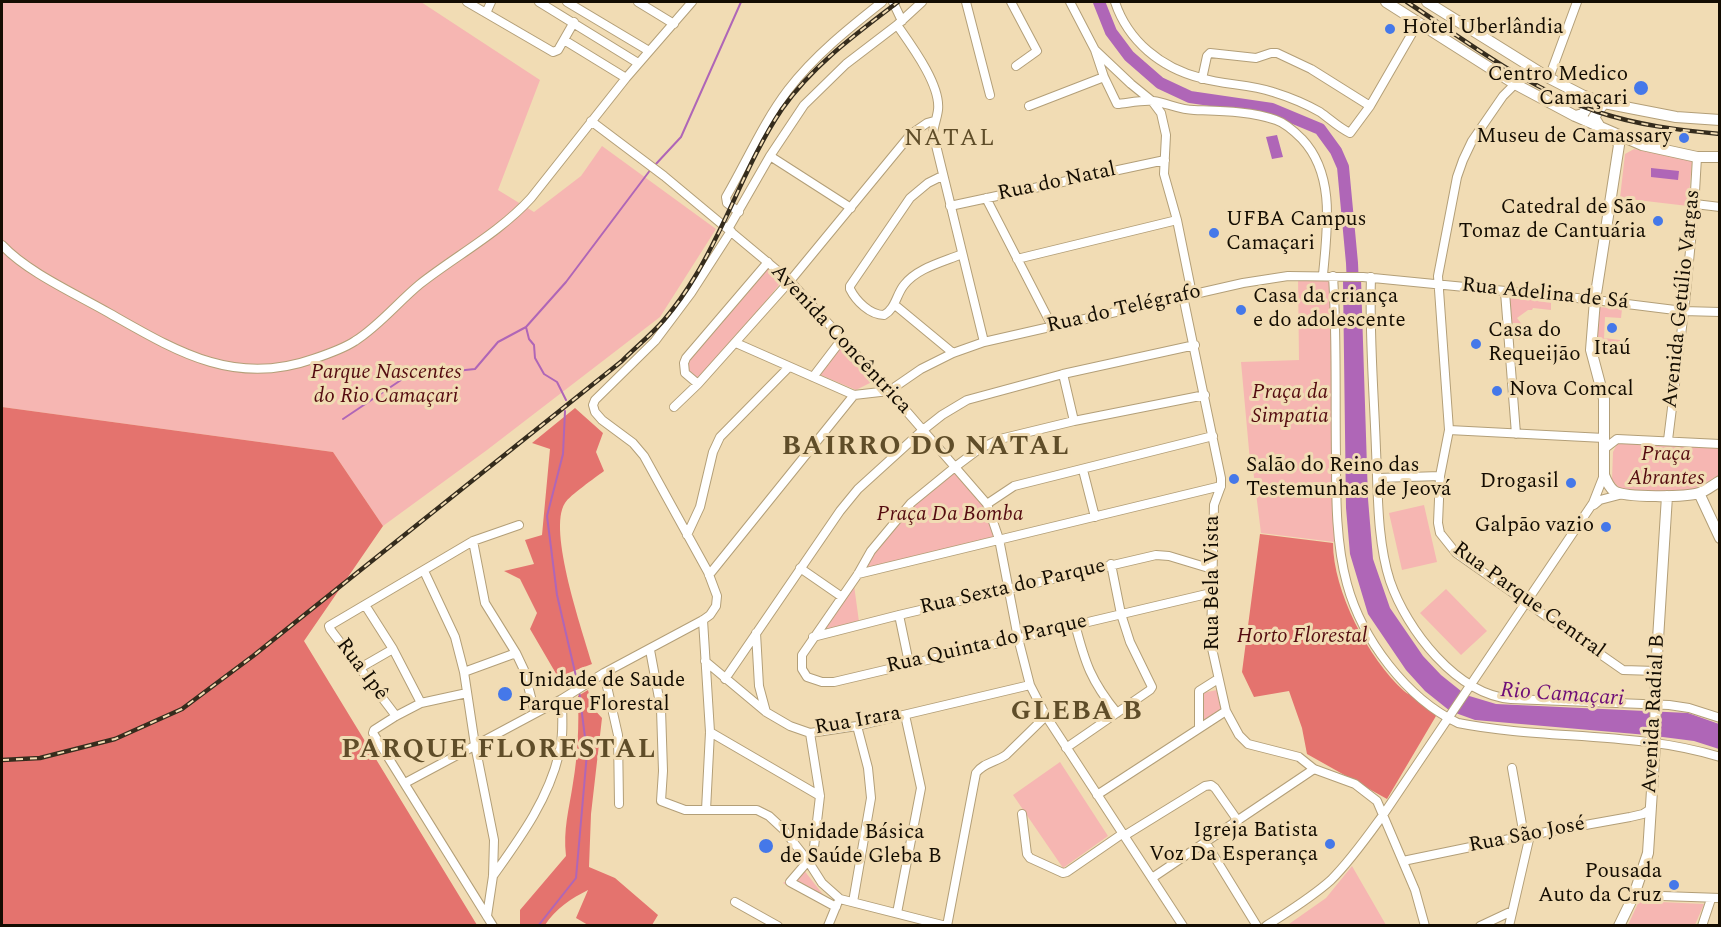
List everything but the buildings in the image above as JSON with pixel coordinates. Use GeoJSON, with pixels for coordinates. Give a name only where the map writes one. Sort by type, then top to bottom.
{"type":"FeatureCollection","features":[{"type":"Feature","properties":{"kind":"main road"},"geometry":{"type":"LineString","coordinates":[[1386,2],[1515,84],[1575,116],[1642,145],[1697,157],[1719,158]]}},
{"type":"Feature","properties":{"kind":"main road"},"geometry":{"type":"LineString","coordinates":[[1427,2],[1549,78],[1584,96],[1604,103],[1676,117],[1719,120]]}},
{"type":"Feature","properties":{"kind":"main road"},"geometry":{"type":"LineString","coordinates":[[1575,116],[1582,114],[1587,108],[1584,96]]}},
{"type":"Feature","properties":{"kind":"main road"},"geometry":{"type":"LineString","coordinates":[[1604,103],[1594,117],[1619,145],[1595,300],[1591,350],[1604,399],[1604,475],[1614,491],[1624,494],[1668,496],[1699,493],[1719,481]]}},
{"type":"Feature","properties":{"kind":"main road"},"geometry":{"type":"LineString","coordinates":[[1699,493],[1719,538]]}},
{"type":"Feature","properties":{"kind":"main road","name":"Avenida Radial B"},"geometry":{"type":"LineString","coordinates":[[1619,926],[1634,895],[1648,853],[1655,741],[1656,671],[1668,496]]}},
{"type":"Feature","properties":{"kind":"street"},"geometry":{"type":"LineString","coordinates":[[467,2],[550,51],[558,50],[574,22]]}},
{"type":"Feature","properties":{"kind":"street"},"geometry":{"type":"LineString","coordinates":[[486,13],[491,2]]}},
{"type":"Feature","properties":{"kind":"street"},"geometry":{"type":"LineString","coordinates":[[539,2],[638,63]]}},
{"type":"Feature","properties":{"kind":"street"},"geometry":{"type":"LineString","coordinates":[[567,2],[649,51]]}},
{"type":"Feature","properties":{"kind":"street"},"geometry":{"type":"LineString","coordinates":[[638,2],[674,24]]}},
{"type":"Feature","properties":{"kind":"street"},"geometry":{"type":"LineString","coordinates":[[2,245],[24,264],[161,343],[192,357],[223,366],[274,369],[323,356],[355,341],[418,286],[516,214],[638,63],[692,2]]}},
{"type":"Feature","properties":{"kind":"street"},"geometry":{"type":"LineString","coordinates":[[739,212],[727,203],[726,196],[763,127],[782,99],[804,71],[846,30],[882,2]]}},
{"type":"Feature","properties":{"kind":"street"},"geometry":{"type":"LineString","coordinates":[[893,2],[900,23],[930,77],[938,108],[933,133],[984,342]]}},
{"type":"Feature","properties":{"kind":"street"},"geometry":{"type":"LineString","coordinates":[[405,783],[703,620],[716,606],[717,596],[709,575],[644,456],[633,443],[595,412],[593,405],[595,400],[655,341],[691,293],[730,230],[770,156],[811,97],[846,64],[900,23],[922,2]]}},
{"type":"Feature","properties":{"kind":"street"},"geometry":{"type":"LineString","coordinates":[[966,2],[990,95]]}},
{"type":"Feature","properties":{"kind":"street"},"geometry":{"type":"LineString","coordinates":[[1011,2],[1037,51],[1016,66]]}},
{"type":"Feature","properties":{"kind":"street"},"geometry":{"type":"LineString","coordinates":[[1070,2],[1095,50],[1117,104],[1152,101],[1189,110],[1250,115],[1278,120],[1310,148],[1324,178],[1326,199],[1323,275]]}},
{"type":"Feature","properties":{"kind":"street"},"geometry":{"type":"LineString","coordinates":[[1115,2],[1124,25],[1137,40],[1155,57],[1174,69],[1202,79],[1275,92],[1319,111],[1348,133],[1352,133],[1370,106],[1418,22]]}},
{"type":"Feature","properties":{"kind":"street"},"geometry":{"type":"LineString","coordinates":[[1549,78],[1577,2]]}},
{"type":"Feature","properties":{"kind":"street"},"geometry":{"type":"LineString","coordinates":[[564,40],[626,78]]}},
{"type":"Feature","properties":{"kind":"street"},"geometry":{"type":"LineString","coordinates":[[1095,50],[1152,101]]}},
{"type":"Feature","properties":{"kind":"street"},"geometry":{"type":"LineString","coordinates":[[1202,79],[1207,56],[1210,53],[1256,58],[1277,53],[1311,69],[1370,106]]}},
{"type":"Feature","properties":{"kind":"street"},"geometry":{"type":"LineString","coordinates":[[1029,106],[1104,76]]}},
{"type":"Feature","properties":{"kind":"street","name":"Rua Parque Central"},"geometry":{"type":"LineString","coordinates":[[1515,84],[1503,96],[1472,141],[1463,160],[1457,177],[1437,283],[1449,430],[1440,476],[1438,523],[1440,533],[1456,553],[1623,670],[1656,671]]}},
{"type":"Feature","properties":{"kind":"street","name":"Rua Bela Vista"},"geometry":{"type":"LineString","coordinates":[[1152,101],[1161,113],[1164,125],[1164,174],[1177,220],[1195,345],[1221,486],[1214,505],[1211,644],[1226,711],[1248,744],[1299,757],[1314,769],[1355,784],[1377,801],[1415,890],[1425,926]]}},
{"type":"Feature","properties":{"kind":"street","name":"Avenida Concêntrica"},"geometry":{"type":"LineString","coordinates":[[591,121],[664,176],[790,281],[987,504],[999,539],[1018,638],[1030,685],[1066,748],[1183,926]]}},
{"type":"Feature","properties":{"kind":"street"},"geometry":{"type":"LineString","coordinates":[[674,407],[736,343],[790,281],[911,134],[934,121]]}},
{"type":"Feature","properties":{"kind":"street"},"geometry":{"type":"LineString","coordinates":[[770,156],[851,208]]}},
{"type":"Feature","properties":{"kind":"street","name":"Avenida Getúlio Vargas"},"geometry":{"type":"LineString","coordinates":[[1668,440],[1695,204],[1697,157]]}},
{"type":"Feature","properties":{"kind":"street","name":"Rua do Natal"},"geometry":{"type":"LineString","coordinates":[[950,207],[1165,160]]}},
{"type":"Feature","properties":{"kind":"street"},"geometry":{"type":"LineString","coordinates":[[942,176],[928,183],[910,198],[850,286],[852,293],[876,314],[884,315],[895,305],[899,292],[915,274],[962,254]]}},
{"type":"Feature","properties":{"kind":"street"},"geometry":{"type":"LineString","coordinates":[[986,198],[1052,326]]}},
{"type":"Feature","properties":{"kind":"street"},"geometry":{"type":"LineString","coordinates":[[1695,204],[1719,207]]}},
{"type":"Feature","properties":{"kind":"street"},"geometry":{"type":"LineString","coordinates":[[1017,259],[1177,220]]}},
{"type":"Feature","properties":{"kind":"street"},"geometry":{"type":"LineString","coordinates":[[698,384],[686,373],[684,363],[768,262]]}},
{"type":"Feature","properties":{"kind":"street","name":"Rua do Telégrafo"},"geometry":{"type":"LineString","coordinates":[[889,391],[921,369],[953,353],[984,342],[1282,276],[1367,277]]}},
{"type":"Feature","properties":{"kind":"street"},"geometry":{"type":"LineString","coordinates":[[1337,276],[1336,488],[1341,558],[1347,586],[1376,649],[1398,676],[1458,723],[1655,741],[1719,757]]}},
{"type":"Feature","properties":{"kind":"street"},"geometry":{"type":"LineString","coordinates":[[1367,277],[1383,554],[1390,581],[1402,608],[1429,648],[1468,687],[1500,698],[1689,708],[1719,718]]}},
{"type":"Feature","properties":{"kind":"street","name":"Rua Adelina de Sá"},"geometry":{"type":"LineString","coordinates":[[1367,277],[1683,311],[1719,312]]}},
{"type":"Feature","properties":{"kind":"street"},"geometry":{"type":"LineString","coordinates":[[1504,292],[1516,434]]}},
{"type":"Feature","properties":{"kind":"street"},"geometry":{"type":"LineString","coordinates":[[895,305],[953,353]]}},
{"type":"Feature","properties":{"kind":"street"},"geometry":{"type":"LineString","coordinates":[[813,377],[842,339]]}},
{"type":"Feature","properties":{"kind":"street"},"geometry":{"type":"LineString","coordinates":[[736,343],[854,395],[889,391]]}},
{"type":"Feature","properties":{"kind":"street"},"geometry":{"type":"LineString","coordinates":[[725,679],[800,568],[858,489],[942,415],[967,400],[1064,374],[1195,345]]}},
{"type":"Feature","properties":{"kind":"street"},"geometry":{"type":"LineString","coordinates":[[687,535],[700,507],[713,452],[720,437],[789,367]]}},
{"type":"Feature","properties":{"kind":"street"},"geometry":{"type":"LineString","coordinates":[[1064,374],[1074,421]]}},
{"type":"Feature","properties":{"kind":"street"},"geometry":{"type":"LineString","coordinates":[[709,575],[854,395]]}},
{"type":"Feature","properties":{"kind":"street"},"geometry":{"type":"LineString","coordinates":[[813,637],[858,574],[871,551],[911,503],[989,443],[1074,421],[1205,395]]}},
{"type":"Feature","properties":{"kind":"street"},"geometry":{"type":"LineString","coordinates":[[1449,430],[1516,434],[1604,444],[1617,439],[1719,444]]}},
{"type":"Feature","properties":{"kind":"street"},"geometry":{"type":"LineString","coordinates":[[987,504],[1014,486],[1213,436]]}},
{"type":"Feature","properties":{"kind":"street"},"geometry":{"type":"LineString","coordinates":[[1083,470],[1095,517]]}},
{"type":"Feature","properties":{"kind":"street"},"geometry":{"type":"LineString","coordinates":[[1266,926],[1311,897],[1353,856],[1383,815],[1588,509],[1597,495],[1604,475]]}},
{"type":"Feature","properties":{"kind":"street"},"geometry":{"type":"LineString","coordinates":[[1378,478],[1440,476]]}},
{"type":"Feature","properties":{"kind":"street"},"geometry":{"type":"LineString","coordinates":[[858,574],[1221,486]]}},
{"type":"Feature","properties":{"kind":"street"},"geometry":{"type":"LineString","coordinates":[[1588,509],[1600,500],[1624,494]]}},
{"type":"Feature","properties":{"kind":"street"},"geometry":{"type":"LineString","coordinates":[[421,703],[393,649],[365,605],[473,541],[519,525]]}},
{"type":"Feature","properties":{"kind":"street"},"geometry":{"type":"LineString","coordinates":[[473,541],[485,603],[516,653],[527,677],[535,713]]}},
{"type":"Feature","properties":{"kind":"street","name":"Rua Sexta do Parque"},"geometry":{"type":"LineString","coordinates":[[813,637],[1155,555],[1169,556],[1212,569]]}},
{"type":"Feature","properties":{"kind":"street"},"geometry":{"type":"LineString","coordinates":[[1066,748],[1152,687],[1130,642],[1121,614],[1111,564]]}},
{"type":"Feature","properties":{"kind":"street"},"geometry":{"type":"LineString","coordinates":[[800,568],[842,597]]}},
{"type":"Feature","properties":{"kind":"street"},"geometry":{"type":"LineString","coordinates":[[424,571],[455,637],[464,672],[475,745],[494,840],[493,876],[487,916]]}},
{"type":"Feature","properties":{"kind":"street","name":"Rua Quinta do Parque"},"geometry":{"type":"LineString","coordinates":[[813,637],[800,662],[807,677],[822,682],[834,682],[1211,593]]}},
{"type":"Feature","properties":{"kind":"street","name":"Rua Ipê"},"geometry":{"type":"LineString","coordinates":[[365,605],[331,624],[330,629],[396,716]]}},
{"type":"Feature","properties":{"kind":"street"},"geometry":{"type":"LineString","coordinates":[[898,615],[909,663]]}},
{"type":"Feature","properties":{"kind":"street"},"geometry":{"type":"LineString","coordinates":[[703,620],[710,732],[705,810]]}},
{"type":"Feature","properties":{"kind":"street"},"geometry":{"type":"LineString","coordinates":[[1075,624],[1091,678],[1117,713]]}},
{"type":"Feature","properties":{"kind":"street"},"geometry":{"type":"LineString","coordinates":[[756,633],[759,686],[766,712]]}},
{"type":"Feature","properties":{"kind":"street"},"geometry":{"type":"LineString","coordinates":[[360,668],[393,649]]}},
{"type":"Feature","properties":{"kind":"street"},"geometry":{"type":"LineString","coordinates":[[650,650],[661,709],[663,771],[661,801],[685,810],[757,810],[769,816],[783,829],[838,903]]}},
{"type":"Feature","properties":{"kind":"street"},"geometry":{"type":"LineString","coordinates":[[464,672],[516,653]]}},
{"type":"Feature","properties":{"kind":"street","name":"Rua Irara"},"geometry":{"type":"LineString","coordinates":[[705,661],[766,712],[790,726],[810,733],[857,726],[1030,685]]}},
{"type":"Feature","properties":{"kind":"street"},"geometry":{"type":"LineString","coordinates":[[604,673],[618,735],[619,804]]}},
{"type":"Feature","properties":{"kind":"street"},"geometry":{"type":"LineString","coordinates":[[1199,728],[1199,691],[1218,679]]}},
{"type":"Feature","properties":{"kind":"street"},"geometry":{"type":"LineString","coordinates":[[467,693],[421,703],[396,716],[374,730],[373,733],[493,926]]}},
{"type":"Feature","properties":{"kind":"street"},"geometry":{"type":"LineString","coordinates":[[493,876],[540,805],[551,780],[560,752],[564,698]]}},
{"type":"Feature","properties":{"kind":"street"},"geometry":{"type":"LineString","coordinates":[[1097,795],[1226,711]]}},
{"type":"Feature","properties":{"kind":"street"},"geometry":{"type":"LineString","coordinates":[[897,914],[921,788],[904,714]]}},
{"type":"Feature","properties":{"kind":"street"},"geometry":{"type":"LineString","coordinates":[[810,733],[820,796],[814,847],[808,861],[790,882],[838,903],[853,902],[946,926],[976,773],[981,766],[1006,755],[1046,716]]}},
{"type":"Feature","properties":{"kind":"street"},"geometry":{"type":"LineString","coordinates":[[853,902],[871,798],[868,768],[857,726]]}},
{"type":"Feature","properties":{"kind":"street"},"geometry":{"type":"LineString","coordinates":[[710,732],[820,796]]}},
{"type":"Feature","properties":{"kind":"street"},"geometry":{"type":"LineString","coordinates":[[1509,926],[1527,836],[1512,768]]}},
{"type":"Feature","properties":{"kind":"street"},"geometry":{"type":"LineString","coordinates":[[1152,878],[1314,769]]}},
{"type":"Feature","properties":{"kind":"street"},"geometry":{"type":"LineString","coordinates":[[1023,813],[1027,854],[1030,858],[1063,873],[1205,786],[1210,785],[1215,788],[1238,821]]}},
{"type":"Feature","properties":{"kind":"street","name":"Rua São José"},"geometry":{"type":"LineString","coordinates":[[1403,861],[1630,817],[1643,814],[1651,809]]}},
{"type":"Feature","properties":{"kind":"street"},"geometry":{"type":"LineString","coordinates":[[1206,843],[1257,926]]}},
{"type":"Feature","properties":{"kind":"street"},"geometry":{"type":"LineString","coordinates":[[1634,895],[1715,898],[1702,926]]}},
{"type":"Feature","properties":{"kind":"street"},"geometry":{"type":"LineString","coordinates":[[735,902],[778,926]]}},
{"type":"Feature","properties":{"kind":"street"},"geometry":{"type":"LineString","coordinates":[[828,926],[838,903]]}},
{"type":"Feature","properties":{"kind":"street"},"geometry":{"type":"LineString","coordinates":[[1480,926],[1512,911]]}},
{"type":"Feature","properties":{"kind":"green space","name":"Parque Nascentes do Rio Camaçari"},"geometry":{"type":"Polygon","coordinates":[[[2,2],[421,2],[540,80],[498,190],[534,212],[581,176],[602,146],[716,229],[660,317],[487,450],[383,526],[333,452],[2,407],[2,2]]]}},
{"type":"Feature","properties":{"kind":"green space"},"geometry":{"type":"Polygon","coordinates":[[[1634,149],[1692,161],[1688,206],[1620,198],[1625,154],[1634,149]]]}},
{"type":"Feature","properties":{"kind":"green space"},"geometry":{"type":"Polygon","coordinates":[[[768,266],[783,280],[704,377],[698,379],[692,376],[687,360],[768,266]]]}},
{"type":"Feature","properties":{"kind":"green space","name":"Praça da Simpatia"},"geometry":{"type":"Polygon","coordinates":[[[1333,275],[1334,542],[1261,533],[1252,461],[1250,461],[1241,362],[1299,360],[1298,277],[1333,275]]]}},
{"type":"Feature","properties":{"kind":"green space"},"geometry":{"type":"Polygon","coordinates":[[[1508,297],[1551,300],[1551,310],[1533,308],[1517,318],[1528,332],[1519,340],[1518,323],[1509,323],[1508,297]]]}},
{"type":"Feature","properties":{"kind":"green space"},"geometry":{"type":"Polygon","coordinates":[[[1599,307],[1622,309],[1621,318],[1605,317],[1604,338],[1620,340],[1620,350],[1597,348],[1599,307]]]}},
{"type":"Feature","properties":{"kind":"green space"},"geometry":{"type":"Polygon","coordinates":[[[842,343],[876,380],[856,390],[818,374],[842,343]]]}},
{"type":"Feature","properties":{"kind":"green space"},"geometry":{"type":"Polygon","coordinates":[[[2,407],[333,452],[383,526],[304,641],[477,925],[2,925],[2,407]]]}},
{"type":"Feature","properties":{"kind":"green space"},"geometry":{"type":"Polygon","coordinates":[[[575,408],[603,433],[596,452],[604,471],[565,503],[561,516],[560,535],[568,582],[592,664],[558,677],[530,629],[537,613],[520,579],[504,571],[534,564],[525,540],[542,535],[550,449],[532,443],[575,408]]]}},
{"type":"Feature","properties":{"kind":"green space","name":"Praça Abrantes"},"geometry":{"type":"Polygon","coordinates":[[[1618,442],[1719,447],[1719,475],[1693,490],[1671,492],[1620,489],[1612,480],[1613,452],[1618,442]]]}},
{"type":"Feature","properties":{"kind":"green space","name":"Praça Da Bomba"},"geometry":{"type":"Polygon","coordinates":[[[955,467],[987,504],[999,539],[858,574],[911,503],[955,467]]]}},
{"type":"Feature","properties":{"kind":"green space"},"geometry":{"type":"Polygon","coordinates":[[[1424,505],[1437,562],[1402,570],[1389,513],[1424,505]]]}},
{"type":"Feature","properties":{"kind":"green space","name":"Horto Florestal"},"geometry":{"type":"Polygon","coordinates":[[[1260,534],[1333,543],[1339,582],[1355,623],[1366,642],[1378,661],[1405,692],[1421,702],[1436,716],[1387,799],[1307,754],[1302,728],[1289,691],[1254,697],[1242,672],[1260,534]]]}},
{"type":"Feature","properties":{"kind":"green space"},"geometry":{"type":"Polygon","coordinates":[[[854,585],[859,622],[820,632],[854,585]]]}},
{"type":"Feature","properties":{"kind":"green space"},"geometry":{"type":"Polygon","coordinates":[[[1446,589],[1487,631],[1461,655],[1420,613],[1446,589]]]}},
{"type":"Feature","properties":{"kind":"green space"},"geometry":{"type":"Polygon","coordinates":[[[588,690],[592,707],[602,718],[591,814],[589,867],[615,878],[658,915],[652,925],[588,925],[576,918],[588,890],[564,905],[545,925],[520,925],[520,910],[566,856],[566,828],[577,750],[578,696],[588,690]]]}},
{"type":"Feature","properties":{"kind":"green space"},"geometry":{"type":"Polygon","coordinates":[[[1217,690],[1221,710],[1203,721],[1202,693],[1217,690]]]}},
{"type":"Feature","properties":{"kind":"green space"},"geometry":{"type":"Polygon","coordinates":[[[1060,762],[1108,836],[1063,868],[1013,795],[1060,762]]]}},
{"type":"Feature","properties":{"kind":"green space"},"geometry":{"type":"Polygon","coordinates":[[[1352,866],[1386,925],[1289,924],[1326,898],[1352,866]]]}},
{"type":"Feature","properties":{"kind":"green space"},"geometry":{"type":"Polygon","coordinates":[[[803,869],[832,906],[783,883],[803,869]]]}},
{"type":"Feature","properties":{"kind":"green space"},"geometry":{"type":"Polygon","coordinates":[[[1639,901],[1704,904],[1695,925],[1628,925],[1639,901]]]}},
{"type":"Feature","properties":{"kind":"shaded area"},"geometry":{"type":"Polygon","coordinates":[[[1277,135],[1283,157],[1272,159],[1266,137],[1277,135]]]}},
{"type":"Feature","properties":{"kind":"shaded area"},"geometry":{"type":"Polygon","coordinates":[[[1651,168],[1679,171],[1678,180],[1651,177],[1651,168]]]}},
{"type":"Feature","properties":{"kind":"shaded area"},"geometry":{"type":"Polygon","coordinates":[[[1361,279],[1368,499],[1373,559],[1390,608],[1423,656],[1441,675],[1466,695],[1496,704],[1688,713],[1719,724],[1719,749],[1694,741],[1647,735],[1475,720],[1450,711],[1425,691],[1406,670],[1368,614],[1350,554],[1346,508],[1343,280],[1361,279]]]}},
{"type":"Feature","properties":{"kind":"waterway"},"geometry":{"type":"LineString","coordinates":[[655,165],[681,137],[741,2]]}},
{"type":"Feature","properties":{"kind":"waterway","name":"Rio Camaçari"},"geometry":{"type":"LineString","coordinates":[[1099,2],[1111,32],[1129,56],[1160,83],[1190,97],[1272,109],[1320,129],[1336,151],[1343,167],[1353,287]]}},
{"type":"Feature","properties":{"kind":"waterway"},"geometry":{"type":"LineString","coordinates":[[343,419],[407,376],[475,369],[498,342],[526,327],[566,282],[651,169]]}},
{"type":"Feature","properties":{"kind":"waterway"},"geometry":{"type":"LineString","coordinates":[[526,327],[529,339],[534,345],[535,358],[544,374],[557,382],[566,400]]}},
{"type":"Feature","properties":{"kind":"waterway"},"geometry":{"type":"LineString","coordinates":[[565,411],[563,454],[547,516],[557,595],[578,685]]}},
{"type":"Feature","properties":{"kind":"waterway"},"geometry":{"type":"LineString","coordinates":[[538,926],[576,878],[587,753],[579,690]]}},
{"type":"Feature","properties":{"kind":"railway"},"geometry":{"type":"LineString","coordinates":[[2,760],[40,758],[115,739],[182,709],[253,656],[622,361],[664,320],[689,286],[718,234],[758,149],[794,93],[821,64],[898,2]]}},
{"type":"Feature","properties":{"kind":"railway"},"geometry":{"type":"LineString","coordinates":[[1407,2],[1523,78],[1572,102],[1613,117],[1643,124],[1720,134]]}},
{"type":"Feature","properties":{"kind":"place","name":"Hotel Uberlândia"},"geometry":{"type":"Point","coordinates":[1390,29]}},
{"type":"Feature","properties":{"kind":"place","name":"Centro Medico Camaçari"},"geometry":{"type":"Point","coordinates":[1641,88]}},
{"type":"Feature","properties":{"kind":"place","name":"Museu de Camassary"},"geometry":{"type":"Point","coordinates":[1684,138]}},
{"type":"Feature","properties":{"kind":"place","name":"Catedral de São Tomaz de Cantuária"},"geometry":{"type":"Point","coordinates":[1658,221]}},
{"type":"Feature","properties":{"kind":"place","name":"UFBA Campus Camaçari"},"geometry":{"type":"Point","coordinates":[1214,233]}},
{"type":"Feature","properties":{"kind":"place","name":"Casa da criança e do adolescente"},"geometry":{"type":"Point","coordinates":[1241,310]}},
{"type":"Feature","properties":{"kind":"place","name":"Itaú"},"geometry":{"type":"Point","coordinates":[1612,328]}},
{"type":"Feature","properties":{"kind":"place","name":"Casa do Requeijão"},"geometry":{"type":"Point","coordinates":[1476,344]}},
{"type":"Feature","properties":{"kind":"place","name":"Nova Comcal"},"geometry":{"type":"Point","coordinates":[1497,391]}},
{"type":"Feature","properties":{"kind":"place","name":"Salão do Reino das Testemunhas de Jeová"},"geometry":{"type":"Point","coordinates":[1234,479]}},
{"type":"Feature","properties":{"kind":"place","name":"Drogasil"},"geometry":{"type":"Point","coordinates":[1571,483]}},
{"type":"Feature","properties":{"kind":"place","name":"Galpão vazio"},"geometry":{"type":"Point","coordinates":[1606,527]}},
{"type":"Feature","properties":{"kind":"place","name":"Unidade de Saude Parque Florestal"},"geometry":{"type":"Point","coordinates":[505,694]}},
{"type":"Feature","properties":{"kind":"place","name":"Igreja Batista Voz Da Esperança"},"geometry":{"type":"Point","coordinates":[1330,844]}},
{"type":"Feature","properties":{"kind":"place","name":"Unidade Básica de Saúde Gleba B"},"geometry":{"type":"Point","coordinates":[766,846]}},
{"type":"Feature","properties":{"kind":"place","name":"Pousada Auto da Cruz"},"geometry":{"type":"Point","coordinates":[1674,885]}},
{"type":"Feature","properties":{"kind":"district","name":"NATAL"},"geometry":{"type":"Point","coordinates":[950,140]}},
{"type":"Feature","properties":{"kind":"district","name":"BAIRRO DO NATAL"},"geometry":{"type":"Point","coordinates":[926,449]}},
{"type":"Feature","properties":{"kind":"district","name":"GLEBA B"},"geometry":{"type":"Point","coordinates":[1077,714]}},
{"type":"Feature","properties":{"kind":"district","name":"PARQUE FLORESTAL"},"geometry":{"type":"Point","coordinates":[499,752]}}]}
